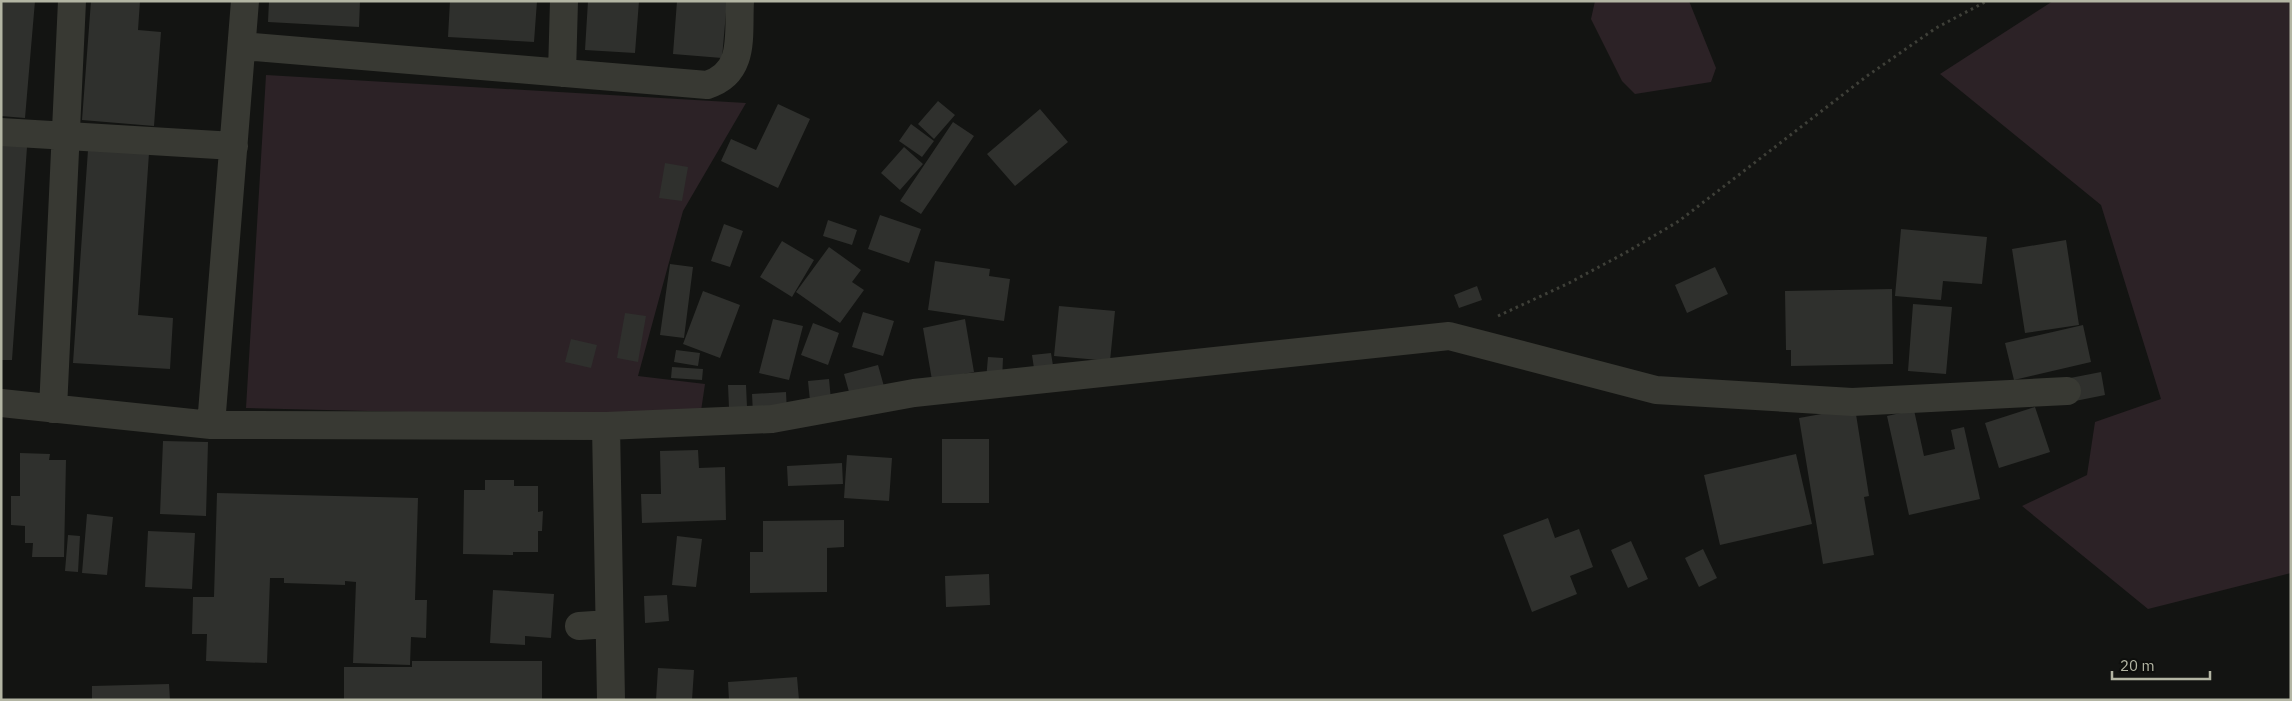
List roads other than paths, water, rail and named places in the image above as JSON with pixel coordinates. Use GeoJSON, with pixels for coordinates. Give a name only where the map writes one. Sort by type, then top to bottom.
{"type":"FeatureCollection","features":[{"type":"Feature","properties":{"kind":"street"},"geometry":{"type":"LineString","coordinates":[[52,408],[72,1]]}},
{"type":"Feature","properties":{"kind":"street"},"geometry":{"type":"LineString","coordinates":[[211,425],[243,46],[245,1]]}},
{"type":"Feature","properties":{"kind":"street"},"geometry":{"type":"LineString","coordinates":[[562,73],[564,1]]}},
{"type":"Feature","properties":{"kind":"street"},"geometry":{"type":"LineString","coordinates":[[243,46],[707,85],[718,82],[727,75],[734,65],[737,53],[740,1]]}},
{"type":"Feature","properties":{"kind":"street"},"geometry":{"type":"LineString","coordinates":[[1,132],[234,146]]}},
{"type":"Feature","properties":{"kind":"street"},"geometry":{"type":"LineString","coordinates":[[1,403],[211,425],[606,426],[772,419],[914,393],[1449,336],[1656,390],[1852,402],[2066,391]]}},
{"type":"Feature","properties":{"kind":"street"},"geometry":{"type":"LineString","coordinates":[[606,426],[611,700]]}},
{"type":"Feature","properties":{"kind":"street"},"geometry":{"type":"LineString","coordinates":[[579,626],[609,624]]}}]}
